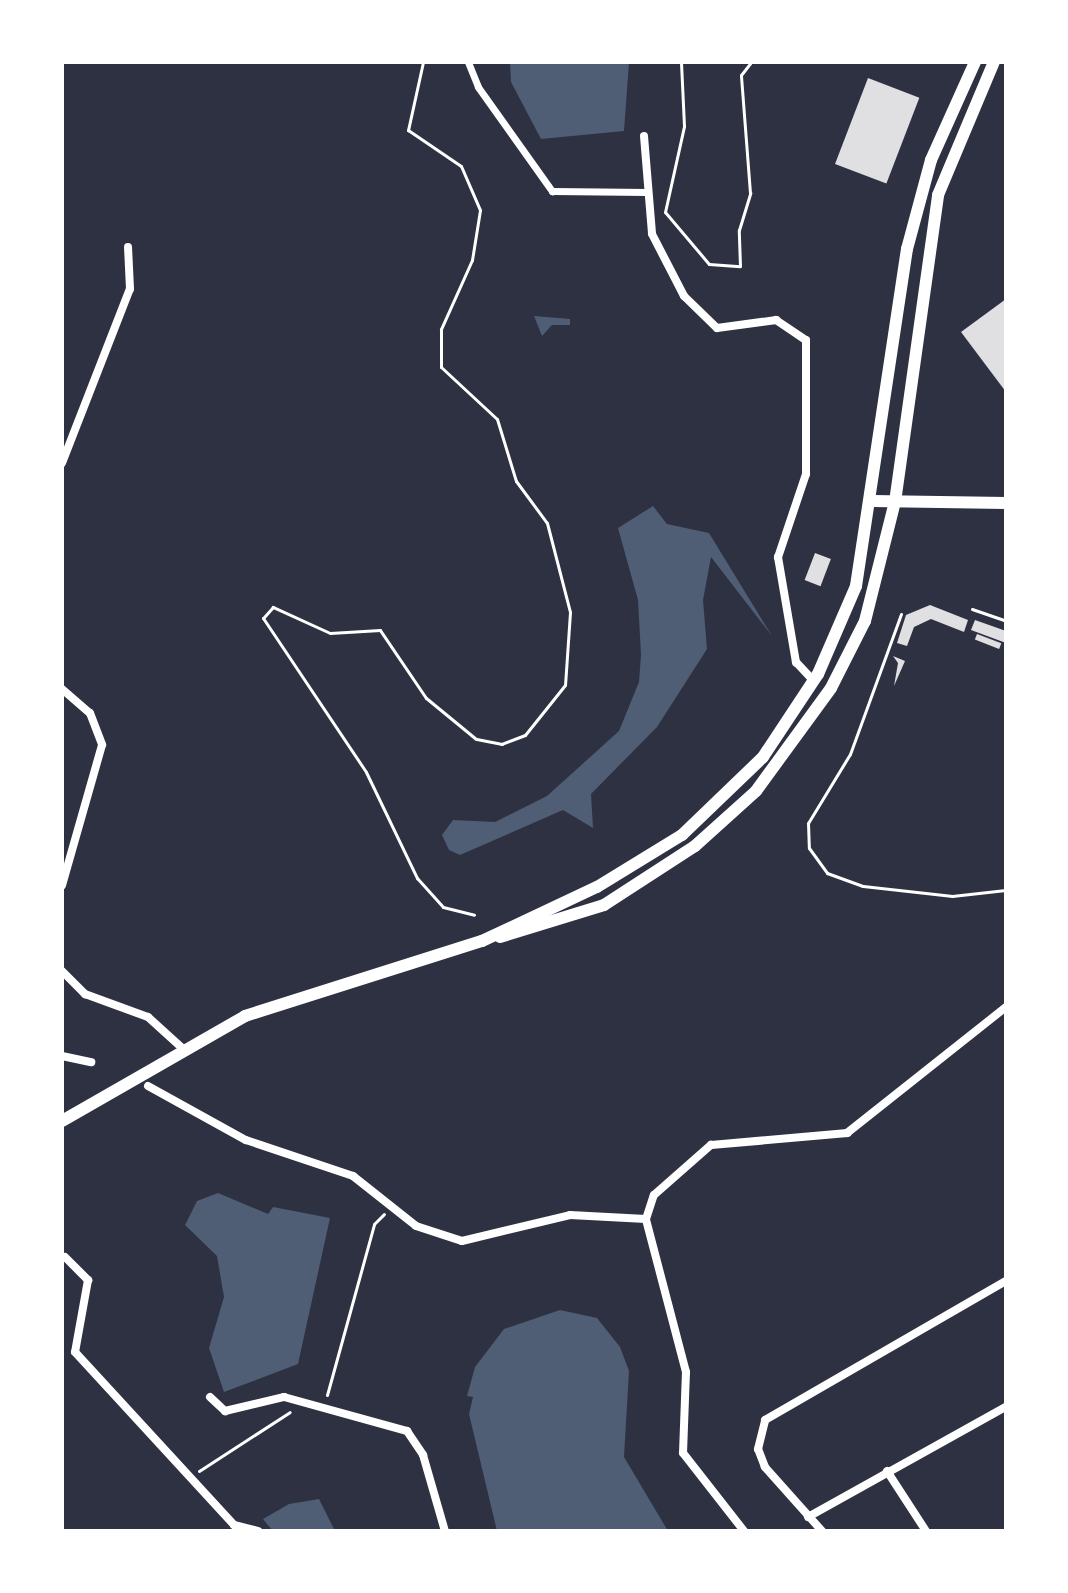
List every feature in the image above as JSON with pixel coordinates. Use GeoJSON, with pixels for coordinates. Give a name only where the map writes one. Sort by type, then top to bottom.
{"type":"FeatureCollection","features":[{"type":"Feature","properties":{"kind":"street"},"geometry":{"type":"LineString","coordinates":[[468,62],[478,87],[552,191],[647,192]]}},
{"type":"Feature","properties":{"kind":"street"},"geometry":{"type":"LineString","coordinates":[[482,941],[597,887],[682,835],[763,757],[814,681],[856,586],[873,501],[910,235],[931,160],[975,62]]}},
{"type":"Feature","properties":{"kind":"street"},"geometry":{"type":"LineString","coordinates":[[62,1121],[181,1047],[298,996],[482,941],[554,926],[631,890],[756,791],[808,726],[854,643],[895,502],[925,249],[953,150],[994,62]]}},
{"type":"Feature","properties":{"kind":"street"},"geometry":{"type":"LineString","coordinates":[[644,136],[653,238],[667,274],[709,323],[734,330],[776,320],[806,340],[806,474],[778,557],[796,662],[814,681]]}},
{"type":"Feature","properties":{"kind":"street"},"geometry":{"type":"LineString","coordinates":[[62,463],[130,289],[128,247]]}},
{"type":"Feature","properties":{"kind":"street"},"geometry":{"type":"LineString","coordinates":[[873,501],[1006,503]]}},
{"type":"Feature","properties":{"kind":"street"},"geometry":{"type":"LineString","coordinates":[[62,689],[90,713],[102,745],[62,885]]}},
{"type":"Feature","properties":{"kind":"street"},"geometry":{"type":"LineString","coordinates":[[62,971],[85,994],[148,1017],[181,1047]]}},
{"type":"Feature","properties":{"kind":"street"},"geometry":{"type":"LineString","coordinates":[[744,1531],[683,1453],[686,1372],[646,1219],[654,1195],[711,1145],[847,1133],[1006,1007]]}},
{"type":"Feature","properties":{"kind":"street"},"geometry":{"type":"LineString","coordinates":[[62,1056],[91,1062]]}},
{"type":"Feature","properties":{"kind":"street"},"geometry":{"type":"LineString","coordinates":[[148,1086],[246,1140],[353,1176],[416,1226],[462,1241],[570,1215],[646,1219]]}},
{"type":"Feature","properties":{"kind":"street"},"geometry":{"type":"LineString","coordinates":[[65,1257],[88,1280],[75,1352],[234,1525],[258,1531]]}},
{"type":"Feature","properties":{"kind":"street"},"geometry":{"type":"LineString","coordinates":[[822,1531],[765,1467],[758,1449],[765,1420],[1006,1281]]}},
{"type":"Feature","properties":{"kind":"street"},"geometry":{"type":"LineString","coordinates":[[210,1397],[225,1411],[284,1397],[307,1401],[414,1438],[445,1531]]}},
{"type":"Feature","properties":{"kind":"street"},"geometry":{"type":"LineString","coordinates":[[808,1517],[1006,1407]]}},
{"type":"Feature","properties":{"kind":"street"},"geometry":{"type":"LineString","coordinates":[[887,1471],[926,1531]]}},
{"type":"Feature","properties":{"kind":"path"},"geometry":{"type":"LineString","coordinates":[[423,62],[408,130],[461,166],[480,210],[472,260],[441,329],[441,367],[497,419],[516,481],[547,523],[570,612],[565,685],[525,735],[502,744],[476,739],[426,698],[380,630],[330,633],[273,607],[263,618],[366,772],[417,878],[443,907],[474,915]]}},
{"type":"Feature","properties":{"kind":"path"},"geometry":{"type":"LineString","coordinates":[[653,238],[665,212],[684,126],[681,62]]}},
{"type":"Feature","properties":{"kind":"path"},"geometry":{"type":"LineString","coordinates":[[665,212],[709,264],[740,266],[739,230],[750,193],[741,75],[751,62]]}},
{"type":"Feature","properties":{"kind":"path"},"geometry":{"type":"LineString","coordinates":[[972,609],[1006,621]]}},
{"type":"Feature","properties":{"kind":"path"},"geometry":{"type":"LineString","coordinates":[[901,614],[850,754],[808,823],[809,848],[827,873],[863,886],[952,896],[1006,890]]}},
{"type":"Feature","properties":{"kind":"path"},"geometry":{"type":"LineString","coordinates":[[324,1406],[374,1224],[393,1206]]}},
{"type":"Feature","properties":{"kind":"path"},"geometry":{"type":"LineString","coordinates":[[190,1478],[307,1401]]}},
{"type":"Feature","properties":{"kind":"water"},"geometry":{"type":"Polygon","coordinates":[[[510,62],[629,62],[624,131],[541,139],[511,82],[510,62]]]}},
{"type":"Feature","properties":{"kind":"water"},"geometry":{"type":"Polygon","coordinates":[[[534,316],[570,319],[570,325],[552,325],[542,336],[534,316]]]}},
{"type":"Feature","properties":{"kind":"water"},"geometry":{"type":"Polygon","coordinates":[[[653,506],[667,524],[709,533],[772,636],[711,557],[703,600],[707,649],[657,727],[591,794],[593,828],[563,810],[460,855],[449,850],[442,835],[453,820],[495,822],[547,796],[619,731],[639,682],[641,655],[638,600],[618,528],[653,506]]]}},
{"type":"Feature","properties":{"kind":"water"},"geometry":{"type":"Polygon","coordinates":[[[218,1193],[268,1214],[273,1207],[330,1218],[298,1364],[224,1392],[209,1348],[224,1297],[217,1256],[185,1225],[197,1201],[218,1193]]]}},
{"type":"Feature","properties":{"kind":"water"},"geometry":{"type":"Polygon","coordinates":[[[560,1310],[597,1318],[620,1347],[629,1371],[624,1457],[668,1531],[497,1531],[469,1414],[473,1397],[467,1396],[475,1367],[504,1329],[560,1310]]]}},
{"type":"Feature","properties":{"kind":"water"},"geometry":{"type":"Polygon","coordinates":[[[319,1499],[335,1531],[272,1530],[263,1519],[289,1504],[319,1499]]]}},
{"type":"Feature","properties":{"kind":"building"},"geometry":{"type":"Polygon","coordinates":[[[868,78],[919,98],[886,184],[835,164],[868,78]]]}},
{"type":"Feature","properties":{"kind":"building"},"geometry":{"type":"Polygon","coordinates":[[[1006,299],[1006,392],[961,332],[1006,299]]]}},
{"type":"Feature","properties":{"kind":"building"},"geometry":{"type":"Polygon","coordinates":[[[815,553],[831,559],[820,586],[805,580],[815,553]]]}},
{"type":"Feature","properties":{"kind":"building"},"geometry":{"type":"Polygon","coordinates":[[[930,605],[968,620],[964,632],[931,619],[914,627],[907,646],[897,643],[906,615],[930,605]]]}},
{"type":"Feature","properties":{"kind":"building"},"geometry":{"type":"Polygon","coordinates":[[[975,620],[1006,631],[1006,643],[971,630],[975,620]]]}},
{"type":"Feature","properties":{"kind":"building"},"geometry":{"type":"Polygon","coordinates":[[[977,634],[1001,643],[999,649],[975,640],[977,634]]]}},
{"type":"Feature","properties":{"kind":"building"},"geometry":{"type":"Polygon","coordinates":[[[893,656],[905,661],[894,686],[898,663],[893,656]]]}}]}
